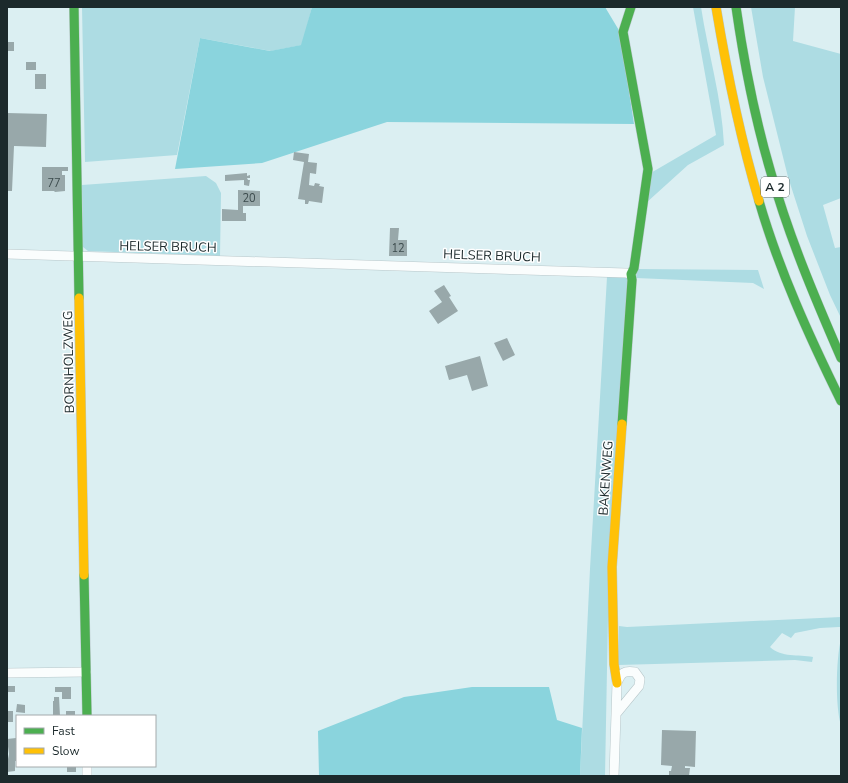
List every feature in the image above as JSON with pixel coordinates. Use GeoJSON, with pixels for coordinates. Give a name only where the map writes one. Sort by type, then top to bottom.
{"type":"FeatureCollection","features":[{"type":"Feature","properties":{"kind":"main road","name":"BORNHOLZWEG"},"geometry":{"type":"LineString","coordinates":[[74,7],[87,715]]}},
{"type":"Feature","properties":{"kind":"main road"},"geometry":{"type":"LineString","coordinates":[[631,7],[623,32],[648,169],[634,268],[631,274]]}},
{"type":"Feature","properties":{"kind":"main road","name":"A 2"},"geometry":{"type":"LineString","coordinates":[[716,7],[720,39],[738,123],[750,170],[773,243],[809,334],[841,401]]}},
{"type":"Feature","properties":{"kind":"main road","name":"A 2"},"geometry":{"type":"LineString","coordinates":[[736,7],[744,61],[761,139],[777,196],[816,303],[841,358]]}},
{"type":"Feature","properties":{"kind":"main road","name":"BAKENWEG"},"geometry":{"type":"LineString","coordinates":[[617,683],[614,664],[612,567],[632,280],[631,274]]}},
{"type":"Feature","properties":{"kind":"street","name":"HELSER BRUCH"},"geometry":{"type":"LineString","coordinates":[[7,254],[631,274]]}},
{"type":"Feature","properties":{"kind":"street"},"geometry":{"type":"LineString","coordinates":[[616,714],[640,686],[640,679],[635,672],[627,671],[621,674],[617,683]]}},
{"type":"Feature","properties":{"kind":"street"},"geometry":{"type":"LineString","coordinates":[[7,673],[86,672]]}},
{"type":"Feature","properties":{"kind":"street","name":"BAKENWEG"},"geometry":{"type":"LineString","coordinates":[[614,776],[617,683]]}},
{"type":"Feature","properties":{"kind":"shaded area"},"geometry":{"type":"Polygon","coordinates":[[[82,7],[312,7],[302,45],[271,51],[200,38],[177,155],[85,162],[82,7]]]}},
{"type":"Feature","properties":{"kind":"shaded area"},"geometry":{"type":"Polygon","coordinates":[[[312,7],[605,7],[620,32],[634,124],[387,122],[262,163],[175,169],[200,38],[270,51],[301,45],[312,7]]]}},
{"type":"Feature","properties":{"kind":"shaded area"},"geometry":{"type":"Polygon","coordinates":[[[693,7],[701,7],[721,110],[724,145],[688,165],[646,203],[649,174],[716,135],[693,7]]]}},
{"type":"Feature","properties":{"kind":"shaded area"},"geometry":{"type":"Polygon","coordinates":[[[751,7],[795,7],[793,41],[841,54],[841,198],[823,205],[835,248],[841,247],[841,318],[830,295],[807,236],[788,177],[763,77],[751,7]]]}},
{"type":"Feature","properties":{"kind":"shaded area"},"geometry":{"type":"Polygon","coordinates":[[[206,176],[216,183],[221,193],[220,256],[88,251],[83,247],[82,185],[206,176]]]}},
{"type":"Feature","properties":{"kind":"shaded area"},"geometry":{"type":"Polygon","coordinates":[[[637,269],[758,270],[764,289],[753,283],[636,278],[637,269]]]}},
{"type":"Feature","properties":{"kind":"shaded area"},"geometry":{"type":"Polygon","coordinates":[[[607,277],[628,277],[609,563],[605,776],[580,776],[590,569],[607,277]]]}},
{"type":"Feature","properties":{"kind":"shaded area"},"geometry":{"type":"Polygon","coordinates":[[[841,617],[841,627],[820,628],[795,633],[791,638],[782,633],[770,647],[780,653],[813,657],[812,662],[795,660],[618,665],[619,626],[627,627],[841,617]]]}},
{"type":"Feature","properties":{"kind":"shaded area"},"geometry":{"type":"Polygon","coordinates":[[[841,639],[841,725],[839,717],[837,682],[838,658],[841,639]]]}},
{"type":"Feature","properties":{"kind":"shaded area"},"geometry":{"type":"Polygon","coordinates":[[[472,687],[549,687],[557,720],[582,728],[580,776],[319,776],[318,731],[404,697],[472,687]]]}},
{"type":"Feature","properties":{"kind":"building"},"geometry":{"type":"Polygon","coordinates":[[[7,42],[14,42],[14,51],[7,51],[7,42]]]}},
{"type":"Feature","properties":{"kind":"building"},"geometry":{"type":"Polygon","coordinates":[[[26,62],[36,62],[36,70],[26,70],[26,62]]]}},
{"type":"Feature","properties":{"kind":"building"},"geometry":{"type":"Polygon","coordinates":[[[35,74],[46,74],[46,89],[35,89],[35,74]]]}},
{"type":"Feature","properties":{"kind":"building"},"geometry":{"type":"Polygon","coordinates":[[[7,113],[47,114],[46,147],[14,146],[12,191],[7,191],[7,113]]]}},
{"type":"Feature","properties":{"kind":"building"},"geometry":{"type":"Polygon","coordinates":[[[294,152],[309,154],[308,162],[317,163],[316,174],[310,173],[309,185],[314,186],[315,183],[324,187],[322,203],[309,201],[308,204],[305,204],[305,200],[298,199],[304,162],[293,160],[294,152]]]}},
{"type":"Feature","properties":{"kind":"building"},"geometry":{"type":"Polygon","coordinates":[[[42,167],[68,167],[68,171],[62,171],[62,175],[65,175],[65,191],[42,191],[42,167]]]}},
{"type":"Feature","properties":{"kind":"building"},"geometry":{"type":"Polygon","coordinates":[[[247,173],[247,176],[250,175],[250,178],[247,178],[250,180],[249,186],[244,185],[244,180],[225,181],[225,175],[247,173]]]}},
{"type":"Feature","properties":{"kind":"building"},"geometry":{"type":"Polygon","coordinates":[[[238,190],[260,191],[260,206],[243,206],[243,213],[246,213],[246,221],[222,221],[222,209],[238,210],[238,190]]]}},
{"type":"Feature","properties":{"kind":"building"},"geometry":{"type":"Polygon","coordinates":[[[390,228],[399,228],[398,240],[407,240],[407,256],[389,256],[390,228]]]}},
{"type":"Feature","properties":{"kind":"building"},"geometry":{"type":"Polygon","coordinates":[[[444,285],[451,296],[449,297],[458,311],[438,324],[429,311],[442,302],[434,291],[444,285]]]}},
{"type":"Feature","properties":{"kind":"building"},"geometry":{"type":"Polygon","coordinates":[[[507,338],[515,355],[503,361],[494,343],[507,338]]]}},
{"type":"Feature","properties":{"kind":"building"},"geometry":{"type":"Polygon","coordinates":[[[480,356],[488,386],[472,391],[467,375],[449,380],[445,366],[480,356]]]}},
{"type":"Feature","properties":{"kind":"building"},"geometry":{"type":"Polygon","coordinates":[[[7,686],[15,686],[15,692],[7,692],[7,686]]]}},
{"type":"Feature","properties":{"kind":"building"},"geometry":{"type":"Polygon","coordinates":[[[55,687],[71,687],[71,699],[62,699],[62,692],[55,692],[55,687]]]}},
{"type":"Feature","properties":{"kind":"building"},"geometry":{"type":"Polygon","coordinates":[[[54,697],[59,697],[60,715],[53,715],[54,697]]]}},
{"type":"Feature","properties":{"kind":"building"},"geometry":{"type":"Polygon","coordinates":[[[17,704],[25,705],[25,713],[16,712],[17,704]]]}},
{"type":"Feature","properties":{"kind":"building"},"geometry":{"type":"Polygon","coordinates":[[[7,711],[13,711],[13,722],[7,722],[7,711]]]}},
{"type":"Feature","properties":{"kind":"building"},"geometry":{"type":"Polygon","coordinates":[[[66,711],[75,711],[75,715],[66,715],[66,711]]]}},
{"type":"Feature","properties":{"kind":"building"},"geometry":{"type":"Polygon","coordinates":[[[662,730],[696,731],[695,767],[685,766],[685,768],[690,768],[689,776],[669,776],[669,771],[671,771],[672,766],[661,765],[662,730]]]}},
{"type":"Feature","properties":{"kind":"building"},"geometry":{"type":"Polygon","coordinates":[[[16,738],[15,771],[7,772],[7,759],[9,754],[7,739],[16,738]]]}},
{"type":"Feature","properties":{"kind":"building"},"geometry":{"type":"Polygon","coordinates":[[[67,767],[76,767],[76,772],[67,772],[67,767]]]}},
{"type":"Feature","properties":{"kind":"traffic: fast"},"geometry":{"type":"LineString","coordinates":[[74,7],[79,298]]}},
{"type":"Feature","properties":{"kind":"traffic: fast"},"geometry":{"type":"LineString","coordinates":[[622,424],[632,280],[631,274],[634,268],[648,169],[623,32],[631,7]]}},
{"type":"Feature","properties":{"kind":"traffic: fast"},"geometry":{"type":"LineString","coordinates":[[736,7],[746,70],[755,112],[778,197],[803,267],[841,358]]}},
{"type":"Feature","properties":{"kind":"traffic: fast"},"geometry":{"type":"LineString","coordinates":[[759,201],[785,277],[841,401]]}},
{"type":"Feature","properties":{"kind":"traffic: fast"},"geometry":{"type":"LineString","coordinates":[[84,575],[87,715]]}},
{"type":"Feature","properties":{"kind":"traffic: slow"},"geometry":{"type":"LineString","coordinates":[[716,7],[734,105],[759,201]]}},
{"type":"Feature","properties":{"kind":"traffic: slow"},"geometry":{"type":"LineString","coordinates":[[79,298],[84,575]]}},
{"type":"Feature","properties":{"kind":"traffic: slow"},"geometry":{"type":"LineString","coordinates":[[617,683],[614,664],[612,567],[622,424]]}}]}
